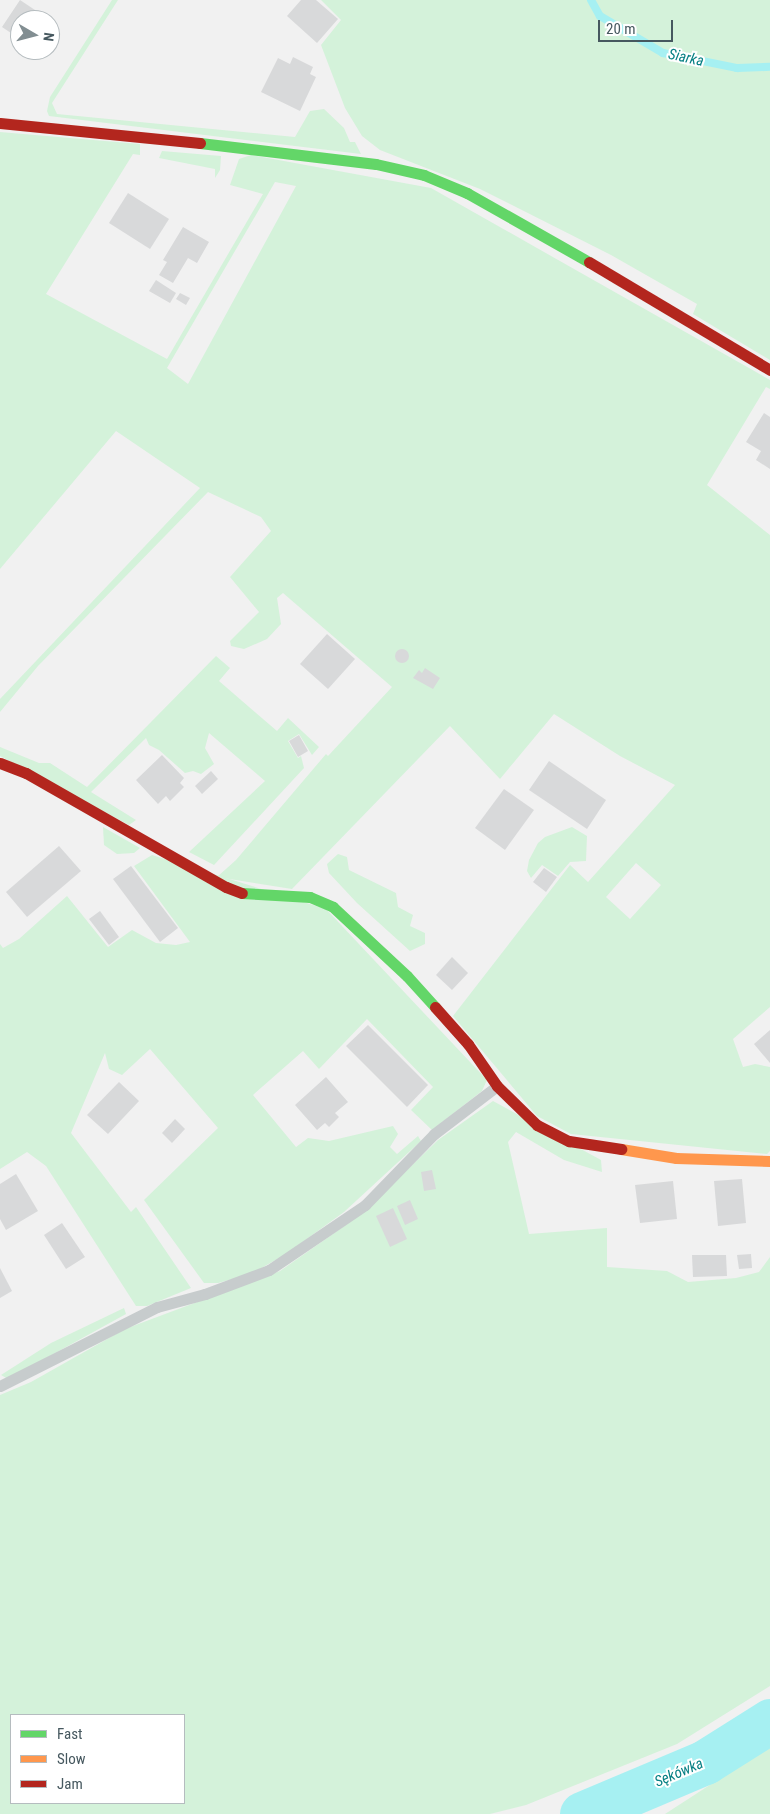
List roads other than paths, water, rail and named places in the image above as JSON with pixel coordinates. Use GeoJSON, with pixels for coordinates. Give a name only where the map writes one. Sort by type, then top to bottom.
{"type":"FeatureCollection","features":[{"type":"Feature","properties":{"kind":"street"},"geometry":{"type":"LineString","coordinates":[[0,123],[234,146],[376,164],[424,175],[476,198],[658,301],[770,370]]}},
{"type":"Feature","properties":{"kind":"street"},"geometry":{"type":"LineString","coordinates":[[0,763],[26,773],[226,887],[248,895],[310,897],[333,907],[406,976],[468,1044],[497,1086],[537,1125],[569,1141],[676,1158],[770,1161]]}},
{"type":"Feature","properties":{"kind":"lane"},"geometry":{"type":"LineString","coordinates":[[0,1386],[158,1307],[205,1294],[269,1270],[365,1205],[434,1134],[497,1086]]}},
{"type":"Feature","properties":{"kind":"waterway","name":"Siarka"},"geometry":{"type":"LineString","coordinates":[[591,0],[600,16],[663,53],[737,68],[770,67]]}},
{"type":"Feature","properties":{"kind":"waterway","name":"Sękówka"},"geometry":{"type":"LineString","coordinates":[[582,1814],[705,1762],[770,1721]]}}]}
